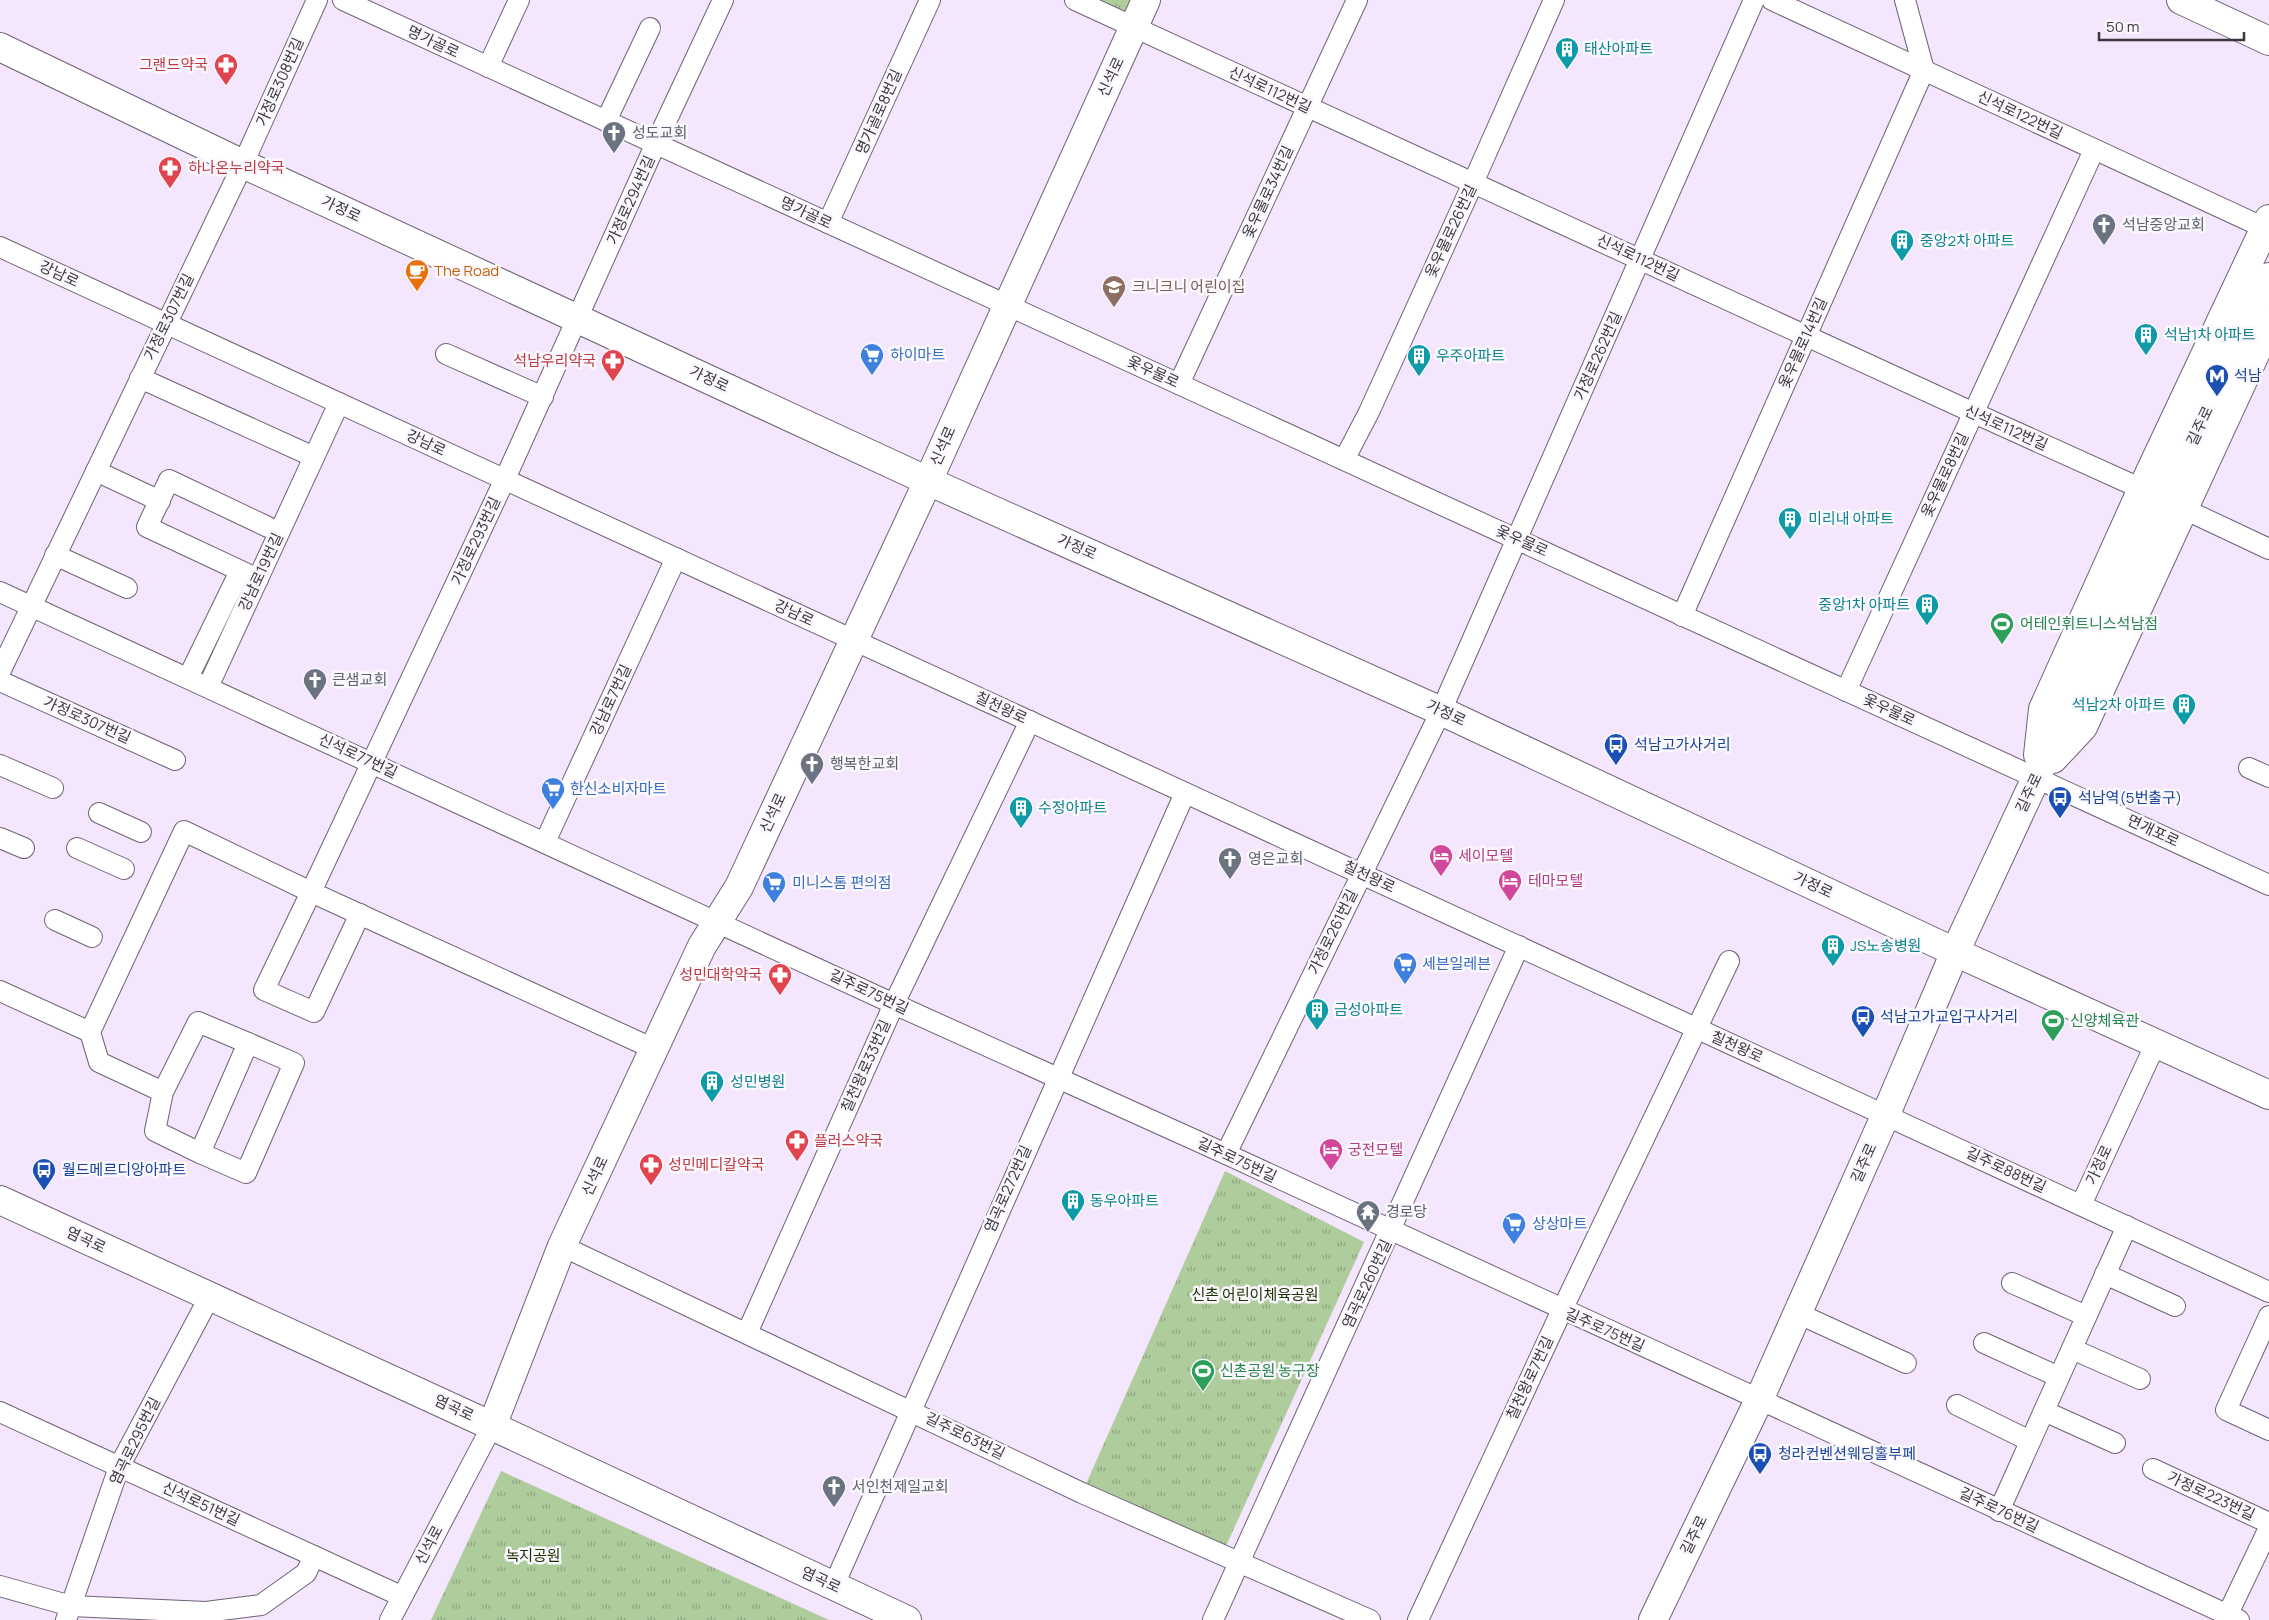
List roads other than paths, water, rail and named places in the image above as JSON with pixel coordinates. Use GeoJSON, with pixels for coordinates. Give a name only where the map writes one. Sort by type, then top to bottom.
{"type":"FeatureCollection","features":[{"type":"Feature","properties":{"kind":"street","name":"가정로308번길"},"geometry":{"type":"LineString","coordinates":[[243,164],[317,0]]}},
{"type":"Feature","properties":{"kind":"street","name":"명가골로"},"geometry":{"type":"LineString","coordinates":[[342,0],[1006,305]]}},
{"type":"Feature","properties":{"kind":"street"},"geometry":{"type":"LineString","coordinates":[[488,67],[519,0]]}},
{"type":"Feature","properties":{"kind":"street","name":"가정로294번길"},"geometry":{"type":"LineString","coordinates":[[579,319],[656,143],[723,0]]}},
{"type":"Feature","properties":{"kind":"street","name":"명가골로8번길"},"geometry":{"type":"LineString","coordinates":[[828,223],[930,0]]}},
{"type":"Feature","properties":{"kind":"street","name":"신석로112번길"},"geometry":{"type":"LineString","coordinates":[[1075,0],[2142,489]]}},
{"type":"Feature","properties":{"kind":"street","name":"신석로"},"geometry":{"type":"LineString","coordinates":[[390,1620],[492,1426],[562,1246],[702,946],[739,887],[928,481],[1006,305],[1146,0]]}},
{"type":"Feature","properties":{"kind":"street","name":"옻우물로34번길"},"geometry":{"type":"LineString","coordinates":[[1179,384],[1357,0]]}},
{"type":"Feature","properties":{"kind":"street","name":"옻우물로26번길"},"geometry":{"type":"LineString","coordinates":[[1344,460],[1369,412],[1554,0]]}},
{"type":"Feature","properties":{"kind":"street","name":"가정로262번길"},"geometry":{"type":"LineString","coordinates":[[1441,711],[1754,0]]}},
{"type":"Feature","properties":{"kind":"street","name":"신석로122번길"},"geometry":{"type":"LineString","coordinates":[[1772,0],[2094,150],[2268,226]]}},
{"type":"Feature","properties":{"kind":"street"},"geometry":{"type":"LineString","coordinates":[[1905,0],[1924,70]]}},
{"type":"Feature","properties":{"kind":"street"},"geometry":{"type":"LineString","coordinates":[[2181,0],[2269,40]]}},
{"type":"Feature","properties":{"kind":"street"},"geometry":{"type":"LineString","coordinates":[[606,121],[650,28]]}},
{"type":"Feature","properties":{"kind":"street","name":"가정로"},"geometry":{"type":"LineString","coordinates":[[0,47],[243,164],[928,481],[1441,711],[1955,952],[2269,1095]]}},
{"type":"Feature","properties":{"kind":"street","name":"옻우물로14번길"},"geometry":{"type":"LineString","coordinates":[[1682,616],[1924,70]]}},
{"type":"Feature","properties":{"kind":"street","name":"옻우물로8번길"},"geometry":{"type":"LineString","coordinates":[[1846,691],[2094,150]]}},
{"type":"Feature","properties":{"kind":"street","name":"가정로307번길"},"geometry":{"type":"LineString","coordinates":[[0,672],[243,164]]}},
{"type":"Feature","properties":{"kind":"street"},"geometry":{"type":"LineString","coordinates":[[2036,778],[2043,709],[2142,489],[2268,226]]}},
{"type":"Feature","properties":{"kind":"street","name":"강남로"},"geometry":{"type":"LineString","coordinates":[[0,247],[853,640]]}},
{"type":"Feature","properties":{"kind":"street","name":"길주로"},"geometry":{"type":"LineString","coordinates":[[1653,1620],[1759,1400],[1886,1114],[1955,952],[2269,277]]}},
{"type":"Feature","properties":{"kind":"street","name":"옻우물로"},"geometry":{"type":"LineString","coordinates":[[1006,305],[1518,538],[1682,616],[2036,778]]}},
{"type":"Feature","properties":{"kind":"street","name":"가정로293번길"},"geometry":{"type":"LineString","coordinates":[[360,914],[314,1012],[264,990],[374,763],[579,319]]}},
{"type":"Feature","properties":{"kind":"street"},"geometry":{"type":"LineString","coordinates":[[2036,778],[2083,727],[2269,324]]}},
{"type":"Feature","properties":{"kind":"street"},"geometry":{"type":"LineString","coordinates":[[446,354],[543,398]]}},
{"type":"Feature","properties":{"kind":"street"},"geometry":{"type":"LineString","coordinates":[[140,378],[314,457]]}},
{"type":"Feature","properties":{"kind":"street","name":"강남로19번길"},"geometry":{"type":"LineString","coordinates":[[208,687],[249,575],[314,457],[339,403]]}},
{"type":"Feature","properties":{"kind":"street"},"geometry":{"type":"LineString","coordinates":[[96,471],[160,501]]}},
{"type":"Feature","properties":{"kind":"street"},"geometry":{"type":"LineString","coordinates":[[188,678],[249,575],[147,528],[169,480],[268,526]]}},
{"type":"Feature","properties":{"kind":"street"},"geometry":{"type":"LineString","coordinates":[[2184,509],[2269,549]]}},
{"type":"Feature","properties":{"kind":"street"},"geometry":{"type":"LineString","coordinates":[[55,555],[126,588]]}},
{"type":"Feature","properties":{"kind":"street","name":"강남로7번길"},"geometry":{"type":"LineString","coordinates":[[545,842],[676,558]]}},
{"type":"Feature","properties":{"kind":"street","name":"신석로77번길"},"geometry":{"type":"LineString","coordinates":[[0,592],[716,921]]}},
{"type":"Feature","properties":{"kind":"street","name":"칠천왕로"},"geometry":{"type":"LineString","coordinates":[[853,640],[1697,1029],[1886,1114]]}},
{"type":"Feature","properties":{"kind":"street","name":"가정로307번길"},"geometry":{"type":"LineString","coordinates":[[0,681],[175,760]]}},
{"type":"Feature","properties":{"kind":"street","name":"가정로261번길"},"geometry":{"type":"LineString","coordinates":[[1226,1154],[1441,711]]}},
{"type":"Feature","properties":{"kind":"street","name":"칠천왕로33번길"},"geometry":{"type":"LineString","coordinates":[[748,1334],[894,1004],[1030,721]]}},
{"type":"Feature","properties":{"kind":"street"},"geometry":{"type":"LineString","coordinates":[[0,765],[53,788]]}},
{"type":"Feature","properties":{"kind":"street"},"geometry":{"type":"LineString","coordinates":[[2249,768],[2269,777]]}},
{"type":"Feature","properties":{"kind":"street","name":"면개포로"},"geometry":{"type":"LineString","coordinates":[[2036,778],[2269,885]]}},
{"type":"Feature","properties":{"kind":"street","name":"염곡로272번길"},"geometry":{"type":"LineString","coordinates":[[834,1586],[910,1410],[1185,793]]}},
{"type":"Feature","properties":{"kind":"street"},"geometry":{"type":"LineString","coordinates":[[99,813],[141,832]]}},
{"type":"Feature","properties":{"kind":"street"},"geometry":{"type":"LineString","coordinates":[[163,1092],[99,1062],[90,1032],[184,831],[654,1049]]}},
{"type":"Feature","properties":{"kind":"street"},"geometry":{"type":"LineString","coordinates":[[0,838],[24,848]]}},
{"type":"Feature","properties":{"kind":"street"},"geometry":{"type":"LineString","coordinates":[[77,848],[124,869]]}},
{"type":"Feature","properties":{"kind":"street"},"geometry":{"type":"LineString","coordinates":[[55,920],[92,937]]}},
{"type":"Feature","properties":{"kind":"street","name":"길주로75번길"},"geometry":{"type":"LineString","coordinates":[[716,921],[1759,1400]]}},
{"type":"Feature","properties":{"kind":"street","name":"염곡로260번길"},"geometry":{"type":"LineString","coordinates":[[1212,1620],[1391,1232],[1519,946]]}},
{"type":"Feature","properties":{"kind":"street","name":"칠천왕로7번길"},"geometry":{"type":"LineString","coordinates":[[1418,1620],[1562,1310],[1729,961]]}},
{"type":"Feature","properties":{"kind":"street"},"geometry":{"type":"LineString","coordinates":[[0,991],[90,1032]]}},
{"type":"Feature","properties":{"kind":"street"},"geometry":{"type":"LineString","coordinates":[[198,1022],[248,1043],[294,1063],[246,1173],[155,1131],[163,1092],[198,1022]]}},
{"type":"Feature","properties":{"kind":"street"},"geometry":{"type":"LineString","coordinates":[[200,1153],[248,1043]]}},
{"type":"Feature","properties":{"kind":"street","name":"가정로"},"geometry":{"type":"LineString","coordinates":[[2081,1204],[2156,1043]]}},
{"type":"Feature","properties":{"kind":"street","name":"길주로88번길"},"geometry":{"type":"LineString","coordinates":[[1886,1114],[2269,1292]]}},
{"type":"Feature","properties":{"kind":"street","name":"염곡로"},"geometry":{"type":"LineString","coordinates":[[0,1200],[492,1426],[907,1620]]}},
{"type":"Feature","properties":{"kind":"street"},"geometry":{"type":"LineString","coordinates":[[1999,1511],[2127,1226]]}},
{"type":"Feature","properties":{"kind":"street","name":"길주로63번길"},"geometry":{"type":"LineString","coordinates":[[562,1246],[1082,1493],[1370,1620]]}},
{"type":"Feature","properties":{"kind":"street"},"geometry":{"type":"LineString","coordinates":[[2105,1274],[2175,1306]]}},
{"type":"Feature","properties":{"kind":"street"},"geometry":{"type":"LineString","coordinates":[[2012,1283],[2086,1316]]}},
{"type":"Feature","properties":{"kind":"street","name":"염곡로295번길"},"geometry":{"type":"LineString","coordinates":[[68,1613],[119,1467],[210,1296]]}},
{"type":"Feature","properties":{"kind":"street"},"geometry":{"type":"LineString","coordinates":[[1797,1313],[1906,1363]]}},
{"type":"Feature","properties":{"kind":"street"},"geometry":{"type":"LineString","coordinates":[[2269,1316],[2226,1410],[2269,1430]]}},
{"type":"Feature","properties":{"kind":"street"},"geometry":{"type":"LineString","coordinates":[[1984,1343],[2059,1377]]}},
{"type":"Feature","properties":{"kind":"street"},"geometry":{"type":"LineString","coordinates":[[2072,1349],[2140,1379]]}},
{"type":"Feature","properties":{"kind":"street","name":"길주로76번길"},"geometry":{"type":"LineString","coordinates":[[1759,1400],[2230,1619]]}},
{"type":"Feature","properties":{"kind":"street"},"geometry":{"type":"LineString","coordinates":[[1957,1406],[2030,1441]]}},
{"type":"Feature","properties":{"kind":"street"},"geometry":{"type":"LineString","coordinates":[[2044,1411],[2115,1443]]}},
{"type":"Feature","properties":{"kind":"street","name":"신석로51번길"},"geometry":{"type":"LineString","coordinates":[[0,1412],[401,1596]]}},
{"type":"Feature","properties":{"kind":"street","name":"가정로223번길"},"geometry":{"type":"LineString","coordinates":[[2153,1469],[2269,1523]]}},
{"type":"Feature","properties":{"kind":"street","name":"가정로223번길"},"geometry":{"type":"LineString","coordinates":[[2230,1619],[2269,1528]]}},
{"type":"Feature","properties":{"kind":"street"},"geometry":{"type":"LineString","coordinates":[[0,1586],[68,1613],[206,1612],[261,1606],[306,1573],[314,1556]]}},
{"type":"Feature","properties":{"kind":"place","name":"태산아파트"},"geometry":{"type":"Point","coordinates":[1567,70]}},
{"type":"Feature","properties":{"kind":"place","name":"그랜드약국"},"geometry":{"type":"Point","coordinates":[226,86]}},
{"type":"Feature","properties":{"kind":"place","name":"성도교회"},"geometry":{"type":"Point","coordinates":[614,154]}},
{"type":"Feature","properties":{"kind":"place","name":"하나온누리약국"},"geometry":{"type":"Point","coordinates":[170,189]}},
{"type":"Feature","properties":{"kind":"place","name":"석남중앙교회"},"geometry":{"type":"Point","coordinates":[2104,246]}},
{"type":"Feature","properties":{"kind":"place","name":"중앙2차 아파트"},"geometry":{"type":"Point","coordinates":[1902,262]}},
{"type":"Feature","properties":{"kind":"place","name":"The Road"},"geometry":{"type":"Point","coordinates":[417,292]}},
{"type":"Feature","properties":{"kind":"place","name":"크니크니 어린이집"},"geometry":{"type":"Point","coordinates":[1114,308]}},
{"type":"Feature","properties":{"kind":"place","name":"석남1차 아파트"},"geometry":{"type":"Point","coordinates":[2146,356]}},
{"type":"Feature","properties":{"kind":"place","name":"하이마트"},"geometry":{"type":"Point","coordinates":[872,376]}},
{"type":"Feature","properties":{"kind":"place","name":"우주아파트"},"geometry":{"type":"Point","coordinates":[1419,377]}},
{"type":"Feature","properties":{"kind":"place","name":"석남우리약국"},"geometry":{"type":"Point","coordinates":[613,382]}},
{"type":"Feature","properties":{"kind":"place","name":"석남"},"geometry":{"type":"Point","coordinates":[2217,397]}},
{"type":"Feature","properties":{"kind":"place","name":"미리내 아파트"},"geometry":{"type":"Point","coordinates":[1790,540]}},
{"type":"Feature","properties":{"kind":"place","name":"중앙1차 아파트"},"geometry":{"type":"Point","coordinates":[1927,626]}},
{"type":"Feature","properties":{"kind":"place","name":"어테인휘트니스석남점"},"geometry":{"type":"Point","coordinates":[2002,645]}},
{"type":"Feature","properties":{"kind":"place","name":"큰샘교회"},"geometry":{"type":"Point","coordinates":[315,701]}},
{"type":"Feature","properties":{"kind":"place","name":"석남2차 아파트"},"geometry":{"type":"Point","coordinates":[2184,726]}},
{"type":"Feature","properties":{"kind":"place","name":"석남고가사거리"},"geometry":{"type":"Point","coordinates":[1616,766]}},
{"type":"Feature","properties":{"kind":"place","name":"행복한교회"},"geometry":{"type":"Point","coordinates":[812,785]}},
{"type":"Feature","properties":{"kind":"place","name":"한신소비자마트"},"geometry":{"type":"Point","coordinates":[553,810]}},
{"type":"Feature","properties":{"kind":"place","name":"석남역(5번출구)"},"geometry":{"type":"Point","coordinates":[2060,819]}},
{"type":"Feature","properties":{"kind":"place","name":"수정아파트"},"geometry":{"type":"Point","coordinates":[1021,829]}},
{"type":"Feature","properties":{"kind":"place","name":"세이모텔"},"geometry":{"type":"Point","coordinates":[1441,877]}},
{"type":"Feature","properties":{"kind":"place","name":"영은교회"},"geometry":{"type":"Point","coordinates":[1230,880]}},
{"type":"Feature","properties":{"kind":"place","name":"테마모텔"},"geometry":{"type":"Point","coordinates":[1510,902]}},
{"type":"Feature","properties":{"kind":"place","name":"미니스톰 편의점"},"geometry":{"type":"Point","coordinates":[774,904]}},
{"type":"Feature","properties":{"kind":"place","name":"JS노송병원"},"geometry":{"type":"Point","coordinates":[1833,967]}},
{"type":"Feature","properties":{"kind":"place","name":"세븐일레븐"},"geometry":{"type":"Point","coordinates":[1405,985]}},
{"type":"Feature","properties":{"kind":"place","name":"성민대학약국"},"geometry":{"type":"Point","coordinates":[780,996]}},
{"type":"Feature","properties":{"kind":"place","name":"금성아파트"},"geometry":{"type":"Point","coordinates":[1317,1031]}},
{"type":"Feature","properties":{"kind":"place","name":"석남고가교입구사거리"},"geometry":{"type":"Point","coordinates":[1863,1038]}},
{"type":"Feature","properties":{"kind":"place","name":"신양체육관"},"geometry":{"type":"Point","coordinates":[2053,1042]}},
{"type":"Feature","properties":{"kind":"place","name":"성민병원"},"geometry":{"type":"Point","coordinates":[712,1103]}},
{"type":"Feature","properties":{"kind":"place","name":"플러스약국"},"geometry":{"type":"Point","coordinates":[797,1162]}},
{"type":"Feature","properties":{"kind":"place","name":"궁전모텔"},"geometry":{"type":"Point","coordinates":[1331,1171]}},
{"type":"Feature","properties":{"kind":"place","name":"성민메디칼약국"},"geometry":{"type":"Point","coordinates":[651,1186]}},
{"type":"Feature","properties":{"kind":"place","name":"월드메르디앙아파트"},"geometry":{"type":"Point","coordinates":[44,1191]}},
{"type":"Feature","properties":{"kind":"place","name":"동우아파트"},"geometry":{"type":"Point","coordinates":[1073,1222]}},
{"type":"Feature","properties":{"kind":"place","name":"경로당"},"geometry":{"type":"Point","coordinates":[1368,1233]}},
{"type":"Feature","properties":{"kind":"place","name":"상상마트"},"geometry":{"type":"Point","coordinates":[1514,1245]}},
{"type":"Feature","properties":{"kind":"place","name":"신촌공원 농구장"},"geometry":{"type":"Point","coordinates":[1203,1392]}},
{"type":"Feature","properties":{"kind":"place","name":"청라컨벤션웨딩홀부페"},"geometry":{"type":"Point","coordinates":[1760,1475]}},
{"type":"Feature","properties":{"kind":"place","name":"서인천제일교회"},"geometry":{"type":"Point","coordinates":[834,1508]}},
{"type":"Feature","properties":{"kind":"park label","name":"신촌 어린이체육공원"},"geometry":{"type":"Point","coordinates":[1255,1295]}},
{"type":"Feature","properties":{"kind":"park label","name":"녹지공원"},"geometry":{"type":"Point","coordinates":[533,1556]}}]}
